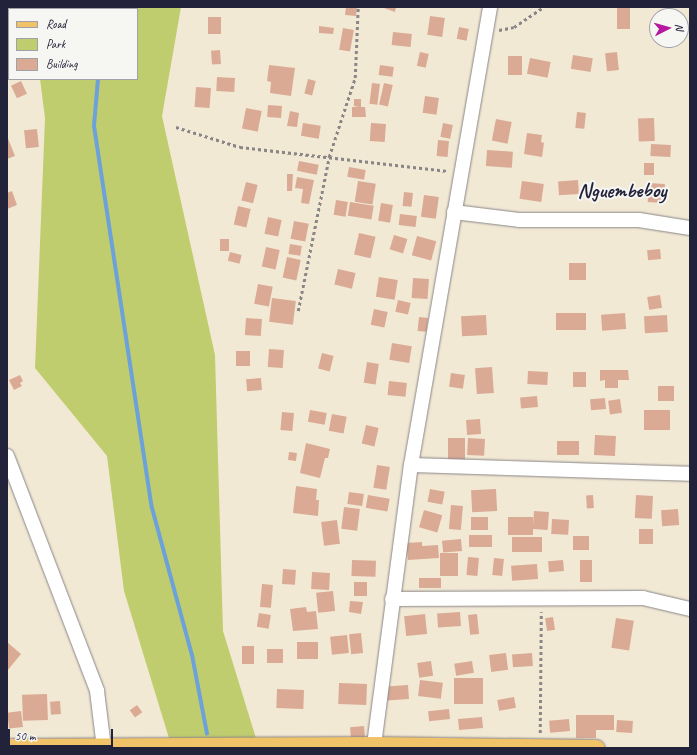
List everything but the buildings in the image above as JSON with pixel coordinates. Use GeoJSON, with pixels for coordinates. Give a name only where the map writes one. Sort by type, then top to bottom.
{"type":"FeatureCollection","features":[{"type":"Feature","properties":{"kind":"main road"},"geometry":{"type":"LineString","coordinates":[[7,747],[374,745],[596,748]]}},
{"type":"Feature","properties":{"kind":"street"},"geometry":{"type":"LineString","coordinates":[[374,745],[392,599],[411,465],[460,172],[487,32],[490,7]]}},
{"type":"Feature","properties":{"kind":"street"},"geometry":{"type":"LineString","coordinates":[[454,212],[519,220],[639,220],[690,228]]}},
{"type":"Feature","properties":{"kind":"street"},"geometry":{"type":"LineString","coordinates":[[7,456],[97,691],[104,747]]}},
{"type":"Feature","properties":{"kind":"street"},"geometry":{"type":"LineString","coordinates":[[411,465],[690,474]]}},
{"type":"Feature","properties":{"kind":"street"},"geometry":{"type":"LineString","coordinates":[[392,599],[643,598],[690,609]]}},
{"type":"Feature","properties":{"kind":"path"},"geometry":{"type":"LineString","coordinates":[[298,311],[329,157],[355,78],[358,7]]}},
{"type":"Feature","properties":{"kind":"path"},"geometry":{"type":"LineString","coordinates":[[487,32],[514,27],[544,7]]}},
{"type":"Feature","properties":{"kind":"path"},"geometry":{"type":"LineString","coordinates":[[176,127],[240,147],[460,172]]}},
{"type":"Feature","properties":{"kind":"path"},"geometry":{"type":"LineString","coordinates":[[541,748],[540,633],[542,598]]}},
{"type":"Feature","properties":{"kind":"green space"},"geometry":{"type":"Polygon","coordinates":[[[30,7],[181,7],[162,116],[215,355],[223,631],[259,748],[172,748],[124,591],[107,456],[35,368],[45,118],[40,80],[138,80],[138,8],[30,7]]]}},
{"type":"Feature","properties":{"kind":"waterway"},"geometry":{"type":"LineString","coordinates":[[98,80],[94,126],[152,508],[192,655],[207,734]]}},
{"type":"Feature","properties":{"kind":"district","name":"Nguembeboy"},"geometry":{"type":"Point","coordinates":[622,190]}}]}
